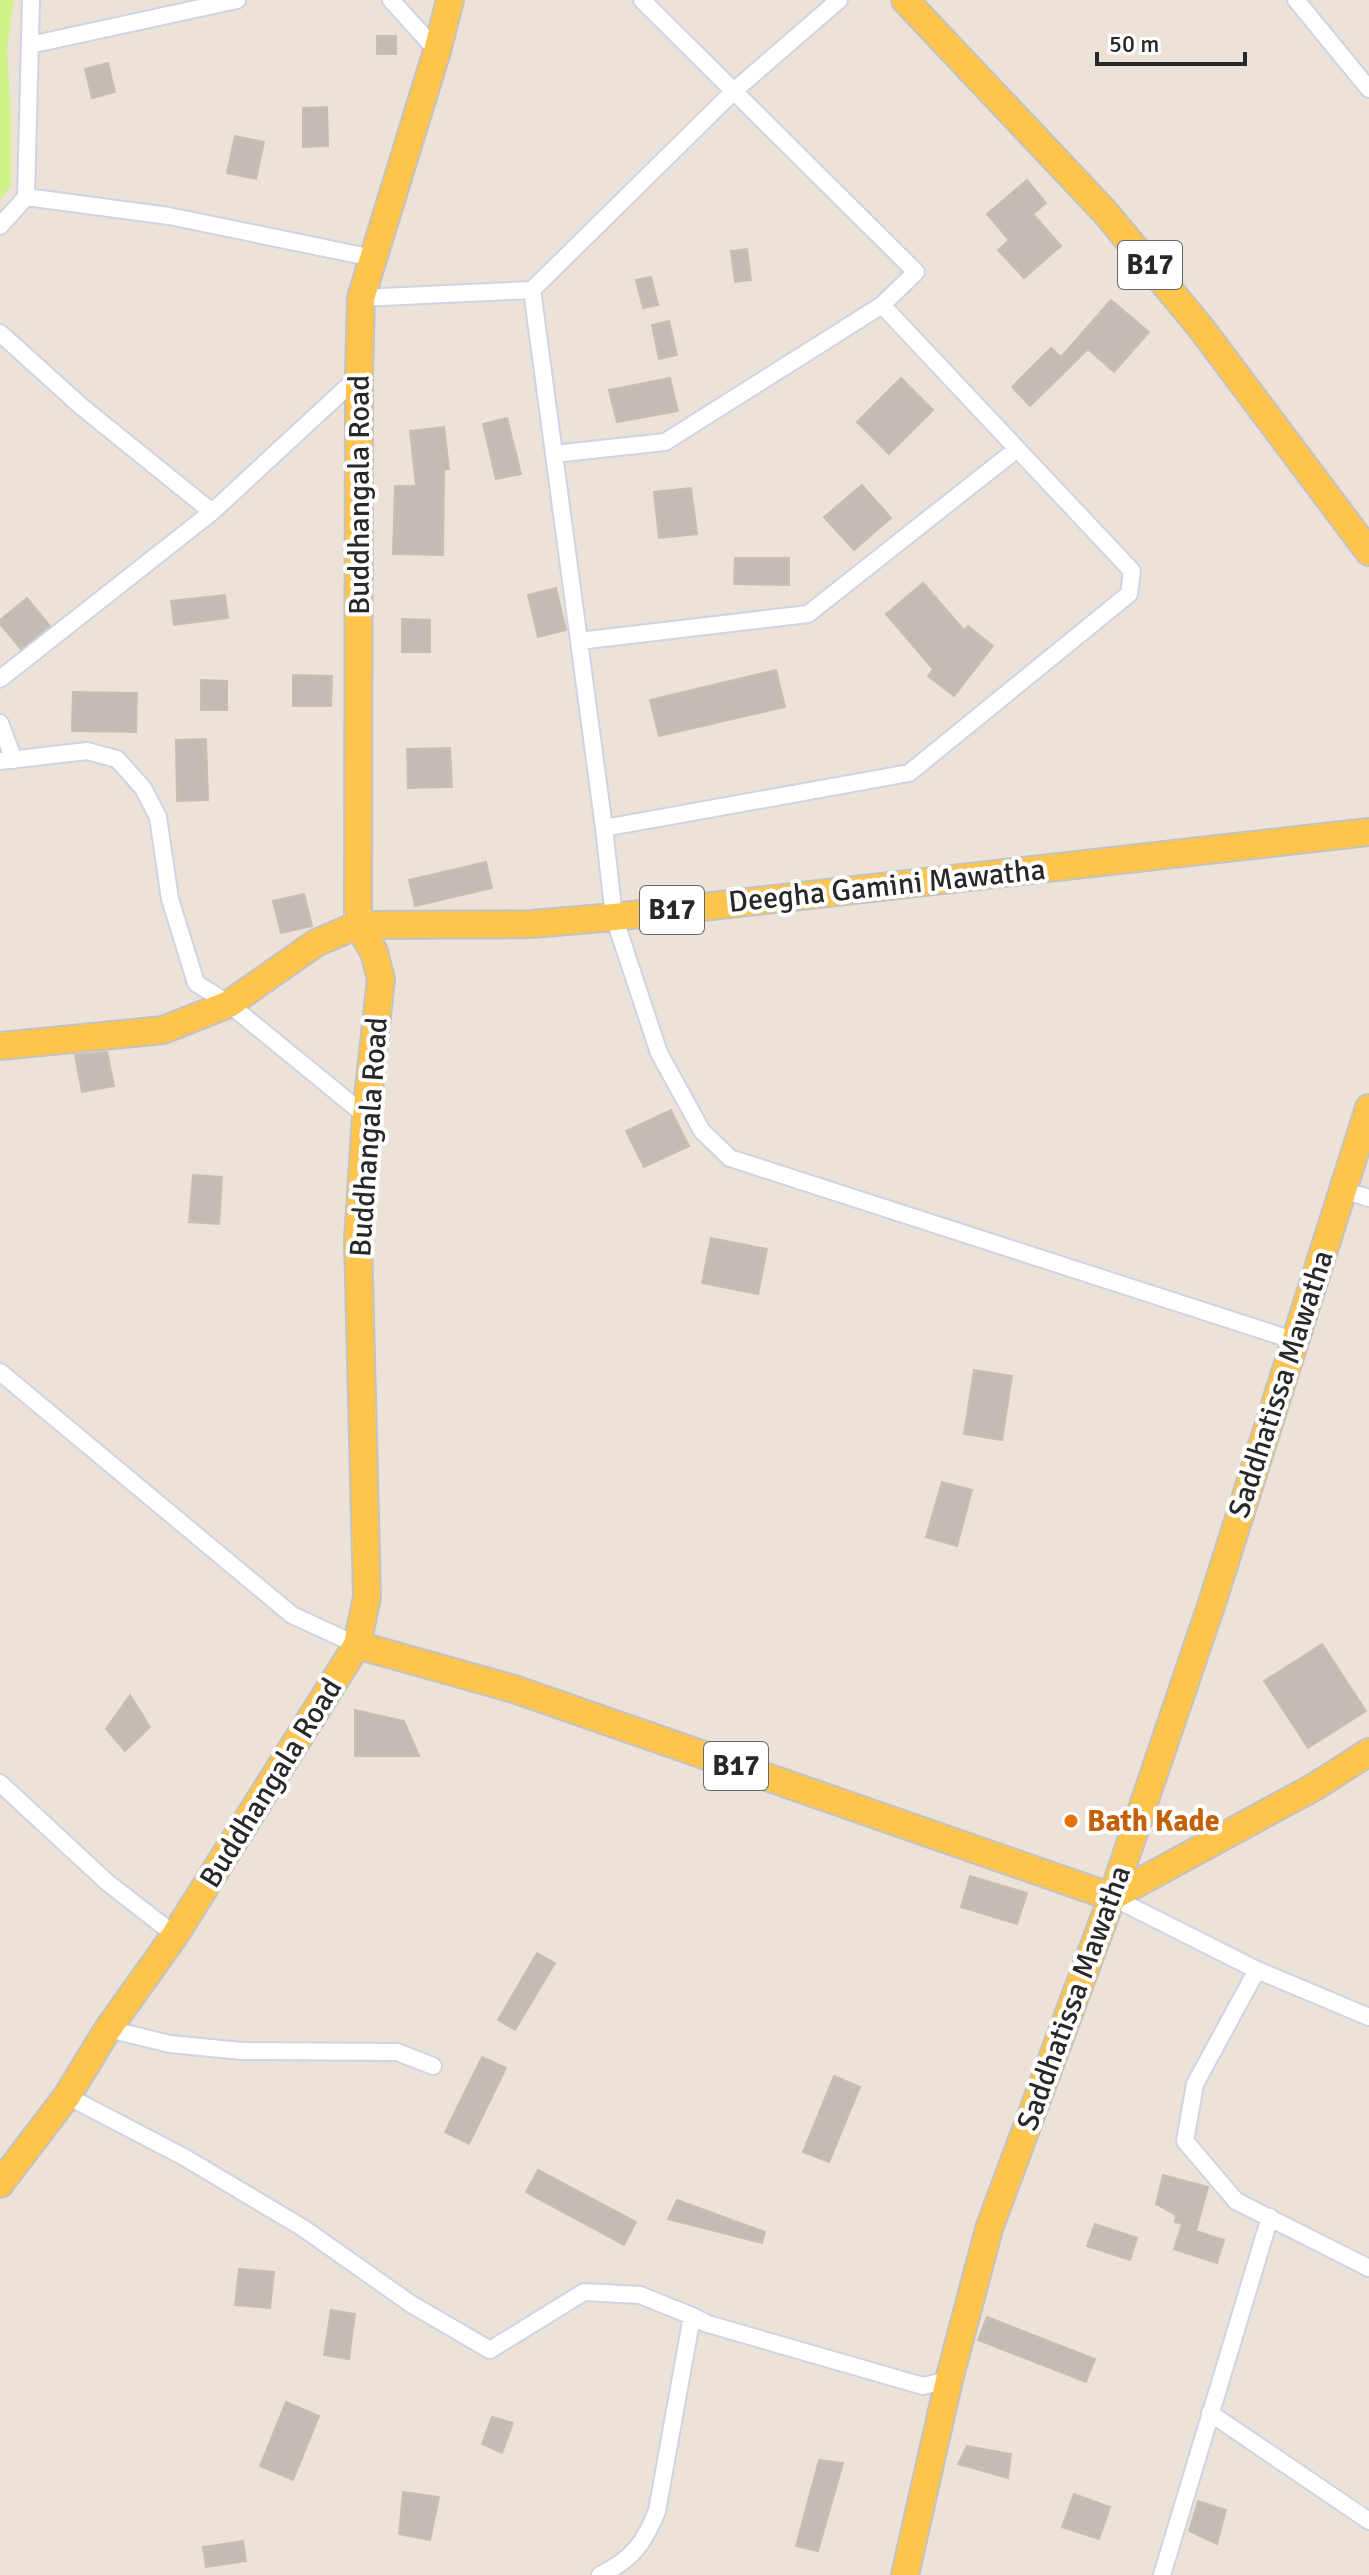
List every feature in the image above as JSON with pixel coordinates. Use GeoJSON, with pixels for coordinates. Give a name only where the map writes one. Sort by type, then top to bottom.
{"type":"FeatureCollection","features":[{"type":"Feature","properties":{"kind":"main road","name":"Buddhangala Road"},"geometry":{"type":"LineString","coordinates":[[0,2184],[67,2096],[108,2029],[175,1935],[357,1645],[367,1597],[358,1239],[366,1116],[381,979],[374,952],[358,925],[361,298],[450,0]]}},
{"type":"Feature","properties":{"kind":"main road","name":"B17"},"geometry":{"type":"LineString","coordinates":[[905,0],[1114,222],[1201,328],[1369,552]]}},
{"type":"Feature","properties":{"kind":"main road","name":"Deegha Gamini Mawatha"},"geometry":{"type":"LineString","coordinates":[[0,1046],[163,1030],[229,1004],[316,943],[358,925],[532,924],[614,917],[1369,832]]}},
{"type":"Feature","properties":{"kind":"main road","name":"Saddhatissa Mawatha"},"geometry":{"type":"LineString","coordinates":[[905,2575],[949,2380],[989,2229],[1112,1897],[1212,1603],[1369,1108]]}},
{"type":"Feature","properties":{"kind":"main road","name":"B17"},"geometry":{"type":"LineString","coordinates":[[357,1645],[514,1689],[1112,1897]]}},
{"type":"Feature","properties":{"kind":"main road"},"geometry":{"type":"LineString","coordinates":[[1112,1897],[1316,1786],[1369,1752]]}},
{"type":"Feature","properties":{"kind":"street"},"geometry":{"type":"LineString","coordinates":[[0,226],[26,197],[31,0]]}},
{"type":"Feature","properties":{"kind":"street"},"geometry":{"type":"LineString","coordinates":[[30,45],[237,0]]}},
{"type":"Feature","properties":{"kind":"street"},"geometry":{"type":"LineString","coordinates":[[391,0],[437,51]]}},
{"type":"Feature","properties":{"kind":"street"},"geometry":{"type":"LineString","coordinates":[[554,454],[665,442],[882,305],[916,272],[642,0]]}},
{"type":"Feature","properties":{"kind":"street"},"geometry":{"type":"LineString","coordinates":[[361,298],[532,290],[735,90],[839,0]]}},
{"type":"Feature","properties":{"kind":"street"},"geometry":{"type":"LineString","coordinates":[[1296,0],[1367,83]]}},
{"type":"Feature","properties":{"kind":"street"},"geometry":{"type":"LineString","coordinates":[[26,197],[169,216],[373,258]]}},
{"type":"Feature","properties":{"kind":"street"},"geometry":{"type":"LineString","coordinates":[[532,290],[614,917],[659,1053],[702,1131],[730,1158],[1296,1341]]}},
{"type":"Feature","properties":{"kind":"street"},"geometry":{"type":"LineString","coordinates":[[604,828],[909,773],[1129,594],[1132,571],[882,305]]}},
{"type":"Feature","properties":{"kind":"street"},"geometry":{"type":"LineString","coordinates":[[0,333],[82,407],[212,512]]}},
{"type":"Feature","properties":{"kind":"street"},"geometry":{"type":"LineString","coordinates":[[0,679],[212,512],[359,376]]}},
{"type":"Feature","properties":{"kind":"street"},"geometry":{"type":"LineString","coordinates":[[579,641],[808,614],[1017,449]]}},
{"type":"Feature","properties":{"kind":"street"},"geometry":{"type":"LineString","coordinates":[[0,723],[7,760],[87,751],[117,759],[143,788],[158,817],[170,899],[196,983],[229,1004],[366,1116]]}},
{"type":"Feature","properties":{"kind":"street"},"geometry":{"type":"LineString","coordinates":[[1343,1190],[1369,1198]]}},
{"type":"Feature","properties":{"kind":"street"},"geometry":{"type":"LineString","coordinates":[[0,1372],[292,1615],[357,1645]]}},
{"type":"Feature","properties":{"kind":"street"},"geometry":{"type":"LineString","coordinates":[[0,1783],[108,1883],[175,1935]]}},
{"type":"Feature","properties":{"kind":"street"},"geometry":{"type":"LineString","coordinates":[[1112,1897],[1257,1970],[1368,2015]]}},
{"type":"Feature","properties":{"kind":"street"},"geometry":{"type":"LineString","coordinates":[[1257,1970],[1195,2084],[1185,2141],[1236,2201],[1369,2268]]}},
{"type":"Feature","properties":{"kind":"street"},"geometry":{"type":"LineString","coordinates":[[108,2029],[170,2044],[242,2051],[397,2052],[433,2066]]}},
{"type":"Feature","properties":{"kind":"street"},"geometry":{"type":"LineString","coordinates":[[67,2096],[184,2157],[303,2228],[411,2304],[490,2350],[584,2292],[640,2295],[708,2324],[923,2386],[949,2380]]}},
{"type":"Feature","properties":{"kind":"street"},"geometry":{"type":"LineString","coordinates":[[1162,2575],[1270,2217]]}},
{"type":"Feature","properties":{"kind":"street"},"geometry":{"type":"LineString","coordinates":[[600,2575],[621,2565],[646,2540],[657,2511],[692,2316]]}},
{"type":"Feature","properties":{"kind":"street"},"geometry":{"type":"LineString","coordinates":[[1210,2413],[1369,2521]]}},
{"type":"Feature","properties":{"kind":"green space"},"geometry":{"type":"Polygon","coordinates":[[[0,0],[14,0],[7,50],[11,185],[0,200],[0,0]]]}},
{"type":"Feature","properties":{"kind":"building"},"geometry":{"type":"Polygon","coordinates":[[[377,36],[396,36],[396,54],[377,54],[377,36]]]}},
{"type":"Feature","properties":{"kind":"building"},"geometry":{"type":"Polygon","coordinates":[[[108,63],[115,92],[92,98],[85,69],[108,63]]]}},
{"type":"Feature","properties":{"kind":"building"},"geometry":{"type":"Polygon","coordinates":[[[327,107],[328,146],[303,147],[303,108],[327,107]]]}},
{"type":"Feature","properties":{"kind":"building"},"geometry":{"type":"Polygon","coordinates":[[[235,136],[264,142],[256,179],[227,173],[235,136]]]}},
{"type":"Feature","properties":{"kind":"building"},"geometry":{"type":"Polygon","coordinates":[[[1027,180],[1046,203],[1033,214],[1061,246],[1024,278],[998,250],[1009,240],[987,214],[1027,180]]]}},
{"type":"Feature","properties":{"kind":"building"},"geometry":{"type":"Polygon","coordinates":[[[747,249],[751,280],[735,282],[731,251],[747,249]]]}},
{"type":"Feature","properties":{"kind":"building"},"geometry":{"type":"Polygon","coordinates":[[[651,277],[658,305],[643,308],[636,280],[651,277]]]}},
{"type":"Feature","properties":{"kind":"building"},"geometry":{"type":"Polygon","coordinates":[[[1111,300],[1149,332],[1114,372],[1088,349],[1030,406],[1012,387],[1051,348],[1061,357],[1111,300]]]}},
{"type":"Feature","properties":{"kind":"building"},"geometry":{"type":"Polygon","coordinates":[[[669,321],[677,355],[659,359],[652,325],[669,321]]]}},
{"type":"Feature","properties":{"kind":"building"},"geometry":{"type":"Polygon","coordinates":[[[670,378],[678,411],[617,422],[609,390],[670,378]]]}},
{"type":"Feature","properties":{"kind":"building"},"geometry":{"type":"Polygon","coordinates":[[[901,378],[933,410],[889,454],[857,422],[901,378]]]}},
{"type":"Feature","properties":{"kind":"building"},"geometry":{"type":"Polygon","coordinates":[[[507,418],[521,474],[496,479],[483,424],[507,418]]]}},
{"type":"Feature","properties":{"kind":"building"},"geometry":{"type":"Polygon","coordinates":[[[444,427],[449,469],[444,470],[443,555],[393,554],[395,486],[416,486],[410,431],[444,427]]]}},
{"type":"Feature","properties":{"kind":"building"},"geometry":{"type":"Polygon","coordinates":[[[862,485],[891,518],[854,550],[824,517],[862,485]]]}},
{"type":"Feature","properties":{"kind":"building"},"geometry":{"type":"Polygon","coordinates":[[[691,488],[697,534],[659,538],[654,492],[691,488]]]}},
{"type":"Feature","properties":{"kind":"building"},"geometry":{"type":"Polygon","coordinates":[[[735,558],[789,558],[789,585],[734,584],[735,558]]]}},
{"type":"Feature","properties":{"kind":"building"},"geometry":{"type":"Polygon","coordinates":[[[923,583],[964,630],[968,626],[993,646],[954,696],[928,676],[933,669],[886,614],[923,583]]]}},
{"type":"Feature","properties":{"kind":"building"},"geometry":{"type":"Polygon","coordinates":[[[556,588],[566,630],[538,637],[528,595],[556,588]]]}},
{"type":"Feature","properties":{"kind":"building"},"geometry":{"type":"Polygon","coordinates":[[[225,595],[228,618],[174,625],[171,601],[225,595]]]}},
{"type":"Feature","properties":{"kind":"building"},"geometry":{"type":"Polygon","coordinates":[[[27,598],[50,626],[21,649],[0,620],[27,598]]]}},
{"type":"Feature","properties":{"kind":"building"},"geometry":{"type":"Polygon","coordinates":[[[402,619],[430,620],[430,652],[402,652],[402,619]]]}},
{"type":"Feature","properties":{"kind":"building"},"geometry":{"type":"Polygon","coordinates":[[[776,670],[785,707],[659,736],[650,700],[776,670]]]}},
{"type":"Feature","properties":{"kind":"building"},"geometry":{"type":"Polygon","coordinates":[[[293,675],[332,676],[331,706],[293,706],[293,675]]]}},
{"type":"Feature","properties":{"kind":"building"},"geometry":{"type":"Polygon","coordinates":[[[201,680],[227,681],[227,710],[201,710],[201,680]]]}},
{"type":"Feature","properties":{"kind":"building"},"geometry":{"type":"Polygon","coordinates":[[[73,692],[137,693],[136,732],[72,731],[73,692]]]}},
{"type":"Feature","properties":{"kind":"building"},"geometry":{"type":"Polygon","coordinates":[[[206,739],[208,800],[177,801],[176,740],[206,739]]]}},
{"type":"Feature","properties":{"kind":"building"},"geometry":{"type":"Polygon","coordinates":[[[450,748],[452,787],[408,788],[407,749],[450,748]]]}},
{"type":"Feature","properties":{"kind":"building"},"geometry":{"type":"Polygon","coordinates":[[[486,862],[492,888],[415,906],[409,880],[486,862]]]}},
{"type":"Feature","properties":{"kind":"building"},"geometry":{"type":"Polygon","coordinates":[[[304,894],[312,926],[281,933],[273,901],[304,894]]]}},
{"type":"Feature","properties":{"kind":"building"},"geometry":{"type":"Polygon","coordinates":[[[107,1052],[114,1086],[82,1092],[75,1055],[107,1052]]]}},
{"type":"Feature","properties":{"kind":"building"},"geometry":{"type":"Polygon","coordinates":[[[671,1110],[689,1146],[644,1167],[626,1131],[671,1110]]]}},
{"type":"Feature","properties":{"kind":"building"},"geometry":{"type":"Polygon","coordinates":[[[193,1175],[222,1177],[219,1224],[189,1222],[193,1175]]]}},
{"type":"Feature","properties":{"kind":"building"},"geometry":{"type":"Polygon","coordinates":[[[711,1238],[767,1249],[758,1294],[702,1283],[711,1238]]]}},
{"type":"Feature","properties":{"kind":"building"},"geometry":{"type":"Polygon","coordinates":[[[974,1370],[1012,1376],[1002,1440],[964,1434],[974,1370]]]}},
{"type":"Feature","properties":{"kind":"building"},"geometry":{"type":"Polygon","coordinates":[[[942,1482],[972,1490],[957,1546],[926,1537],[942,1482]]]}},
{"type":"Feature","properties":{"kind":"building"},"geometry":{"type":"Polygon","coordinates":[[[1322,1644],[1366,1711],[1308,1748],[1264,1681],[1322,1644]]]}},
{"type":"Feature","properties":{"kind":"building"},"geometry":{"type":"Polygon","coordinates":[[[130,1695],[150,1727],[125,1751],[106,1729],[130,1695]]]}},
{"type":"Feature","properties":{"kind":"building"},"geometry":{"type":"Polygon","coordinates":[[[355,1710],[404,1721],[419,1756],[355,1756],[355,1710]]]}},
{"type":"Feature","properties":{"kind":"building"},"geometry":{"type":"Polygon","coordinates":[[[970,1876],[1027,1893],[1017,1924],[961,1907],[970,1876]]]}},
{"type":"Feature","properties":{"kind":"building"},"geometry":{"type":"Polygon","coordinates":[[[537,1953],[555,1963],[515,2030],[498,2020],[537,1953]]]}},
{"type":"Feature","properties":{"kind":"building"},"geometry":{"type":"Polygon","coordinates":[[[482,2057],[506,2068],[469,2144],[445,2132],[482,2057]]]}},
{"type":"Feature","properties":{"kind":"building"},"geometry":{"type":"Polygon","coordinates":[[[834,2076],[860,2087],[829,2162],[803,2152],[834,2076]]]}},
{"type":"Feature","properties":{"kind":"building"},"geometry":{"type":"Polygon","coordinates":[[[538,2170],[636,2222],[624,2245],[526,2192],[538,2170]]]}},
{"type":"Feature","properties":{"kind":"building"},"geometry":{"type":"Polygon","coordinates":[[[1163,2175],[1208,2187],[1196,2231],[1224,2240],[1217,2263],[1174,2249],[1182,2224],[1175,2222],[1176,2215],[1156,2204],[1163,2175]]]}},
{"type":"Feature","properties":{"kind":"building"},"geometry":{"type":"Polygon","coordinates":[[[677,2200],[765,2232],[762,2243],[668,2219],[677,2200]]]}},
{"type":"Feature","properties":{"kind":"building"},"geometry":{"type":"Polygon","coordinates":[[[1095,2224],[1137,2238],[1130,2260],[1087,2246],[1095,2224]]]}},
{"type":"Feature","properties":{"kind":"building"},"geometry":{"type":"Polygon","coordinates":[[[239,2269],[274,2272],[270,2308],[235,2305],[239,2269]]]}},
{"type":"Feature","properties":{"kind":"building"},"geometry":{"type":"Polygon","coordinates":[[[331,2310],[355,2314],[349,2359],[324,2355],[331,2310]]]}},
{"type":"Feature","properties":{"kind":"building"},"geometry":{"type":"Polygon","coordinates":[[[987,2317],[1095,2359],[1086,2382],[978,2340],[987,2317]]]}},
{"type":"Feature","properties":{"kind":"building"},"geometry":{"type":"Polygon","coordinates":[[[286,2402],[319,2416],[293,2480],[260,2466],[286,2402]]]}},
{"type":"Feature","properties":{"kind":"building"},"geometry":{"type":"Polygon","coordinates":[[[492,2417],[513,2423],[502,2453],[482,2444],[492,2417]]]}},
{"type":"Feature","properties":{"kind":"building"},"geometry":{"type":"Polygon","coordinates":[[[967,2446],[1011,2454],[1008,2478],[958,2464],[967,2446]]]}},
{"type":"Feature","properties":{"kind":"building"},"geometry":{"type":"Polygon","coordinates":[[[819,2460],[843,2463],[818,2551],[796,2546],[819,2460]]]}},
{"type":"Feature","properties":{"kind":"building"},"geometry":{"type":"Polygon","coordinates":[[[403,2492],[439,2497],[430,2540],[399,2534],[403,2492]]]}},
{"type":"Feature","properties":{"kind":"building"},"geometry":{"type":"Polygon","coordinates":[[[1074,2494],[1110,2507],[1099,2539],[1062,2527],[1074,2494]]]}},
{"type":"Feature","properties":{"kind":"building"},"geometry":{"type":"Polygon","coordinates":[[[1198,2501],[1226,2510],[1217,2544],[1189,2531],[1198,2501]]]}},
{"type":"Feature","properties":{"kind":"building"},"geometry":{"type":"Polygon","coordinates":[[[243,2541],[246,2561],[206,2567],[203,2547],[243,2541]]]}},
{"type":"Feature","properties":{"kind":"place","name":"Bath Kade"},"geometry":{"type":"Point","coordinates":[1071,1821]}}]}
